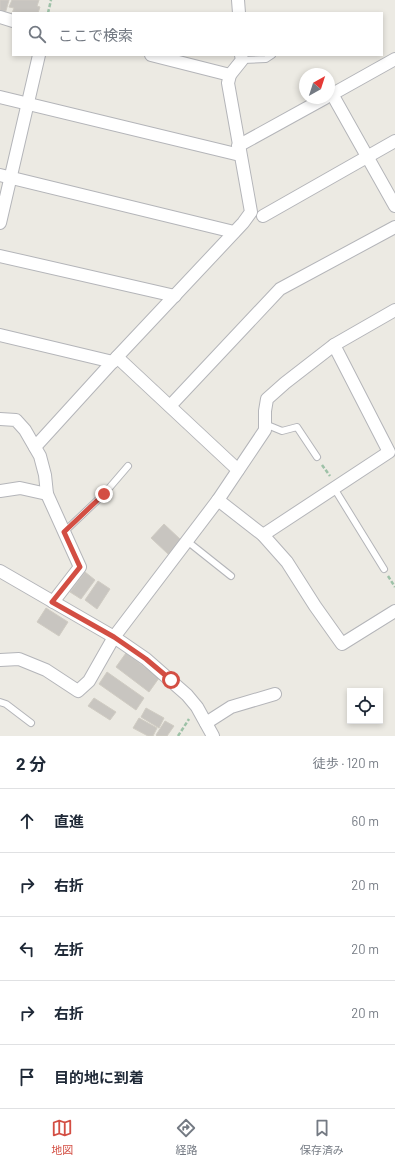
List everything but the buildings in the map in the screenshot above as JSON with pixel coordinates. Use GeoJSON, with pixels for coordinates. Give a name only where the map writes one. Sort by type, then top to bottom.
{"type":"FeatureCollection","features":[{"type":"Feature","properties":{"kind":"street"},"geometry":{"type":"LineString","coordinates":[[238,0],[238,12]]}},
{"type":"Feature","properties":{"kind":"street"},"geometry":{"type":"LineString","coordinates":[[0,17],[12,21]]}},
{"type":"Feature","properties":{"kind":"street"},"geometry":{"type":"LineString","coordinates":[[0,223],[5,177],[28,104],[39,56]]}},
{"type":"Feature","properties":{"kind":"street"},"geometry":{"type":"LineString","coordinates":[[155,56],[230,75]]}},
{"type":"Feature","properties":{"kind":"street"},"geometry":{"type":"LineString","coordinates":[[35,447],[234,232],[248,223],[251,212],[228,84],[230,75],[241,58]]}},
{"type":"Feature","properties":{"kind":"street"},"geometry":{"type":"LineString","coordinates":[[335,92],[395,59]]}},
{"type":"Feature","properties":{"kind":"street"},"geometry":{"type":"LineString","coordinates":[[0,97],[239,151],[315,104]]}},
{"type":"Feature","properties":{"kind":"street"},"geometry":{"type":"LineString","coordinates":[[333,104],[368,157],[395,206]]}},
{"type":"Feature","properties":{"kind":"street"},"geometry":{"type":"LineString","coordinates":[[263,216],[395,141]]}},
{"type":"Feature","properties":{"kind":"street"},"geometry":{"type":"LineString","coordinates":[[5,177],[234,232]]}},
{"type":"Feature","properties":{"kind":"street"},"geometry":{"type":"LineString","coordinates":[[170,406],[280,289],[395,227]]}},
{"type":"Feature","properties":{"kind":"street"},"geometry":{"type":"LineString","coordinates":[[0,256],[175,296]]}},
{"type":"Feature","properties":{"kind":"street"},"geometry":{"type":"LineString","coordinates":[[0,660],[19,659],[46,670],[78,691],[89,681],[114,637],[218,500],[265,430],[265,411],[267,399],[285,383],[334,346],[395,310]]}},
{"type":"Feature","properties":{"kind":"street"},"geometry":{"type":"LineString","coordinates":[[0,334],[115,360],[170,406],[238,470]]}},
{"type":"Feature","properties":{"kind":"street"},"geometry":{"type":"LineString","coordinates":[[262,535],[389,452],[334,346]]}},
{"type":"Feature","properties":{"kind":"street"},"geometry":{"type":"LineString","coordinates":[[0,419],[16,420],[40,456],[45,475],[47,494],[80,567],[52,602]]}},
{"type":"Feature","properties":{"kind":"street"},"geometry":{"type":"LineString","coordinates":[[0,491],[20,488],[47,494]]}},
{"type":"Feature","properties":{"kind":"street"},"geometry":{"type":"LineString","coordinates":[[218,500],[262,535],[287,562],[315,606],[342,644],[395,611]]}},
{"type":"Feature","properties":{"kind":"street"},"geometry":{"type":"LineString","coordinates":[[0,571],[114,637],[146,659],[187,695],[197,707],[213,736]]}},
{"type":"Feature","properties":{"kind":"street"},"geometry":{"type":"LineString","coordinates":[[206,723],[231,707],[275,694]]}},
{"type":"Feature","properties":{"kind":"lane"},"geometry":{"type":"LineString","coordinates":[[241,58],[266,59],[270,56]]}},
{"type":"Feature","properties":{"kind":"lane"},"geometry":{"type":"LineString","coordinates":[[265,424],[282,431],[297,427],[317,457]]}},
{"type":"Feature","properties":{"kind":"lane"},"geometry":{"type":"LineString","coordinates":[[64,532],[104,494],[128,466]]}},
{"type":"Feature","properties":{"kind":"lane"},"geometry":{"type":"LineString","coordinates":[[336,487],[384,569]]}},
{"type":"Feature","properties":{"kind":"lane"},"geometry":{"type":"LineString","coordinates":[[187,541],[231,576]]}},
{"type":"Feature","properties":{"kind":"lane"},"geometry":{"type":"LineString","coordinates":[[0,702],[6,704],[31,723]]}},
{"type":"Feature","properties":{"kind":"path"},"geometry":{"type":"LineString","coordinates":[[48,12],[51,0]]}},
{"type":"Feature","properties":{"kind":"path"},"geometry":{"type":"LineString","coordinates":[[317,457],[336,487]]}},
{"type":"Feature","properties":{"kind":"path"},"geometry":{"type":"LineString","coordinates":[[178,736],[197,707]]}},
{"type":"Feature","properties":{"kind":"route"},"geometry":{"type":"LineString","coordinates":[[104,494],[64,532],[80,567],[52,602],[114,637],[146,659],[171,680]]}}]}
